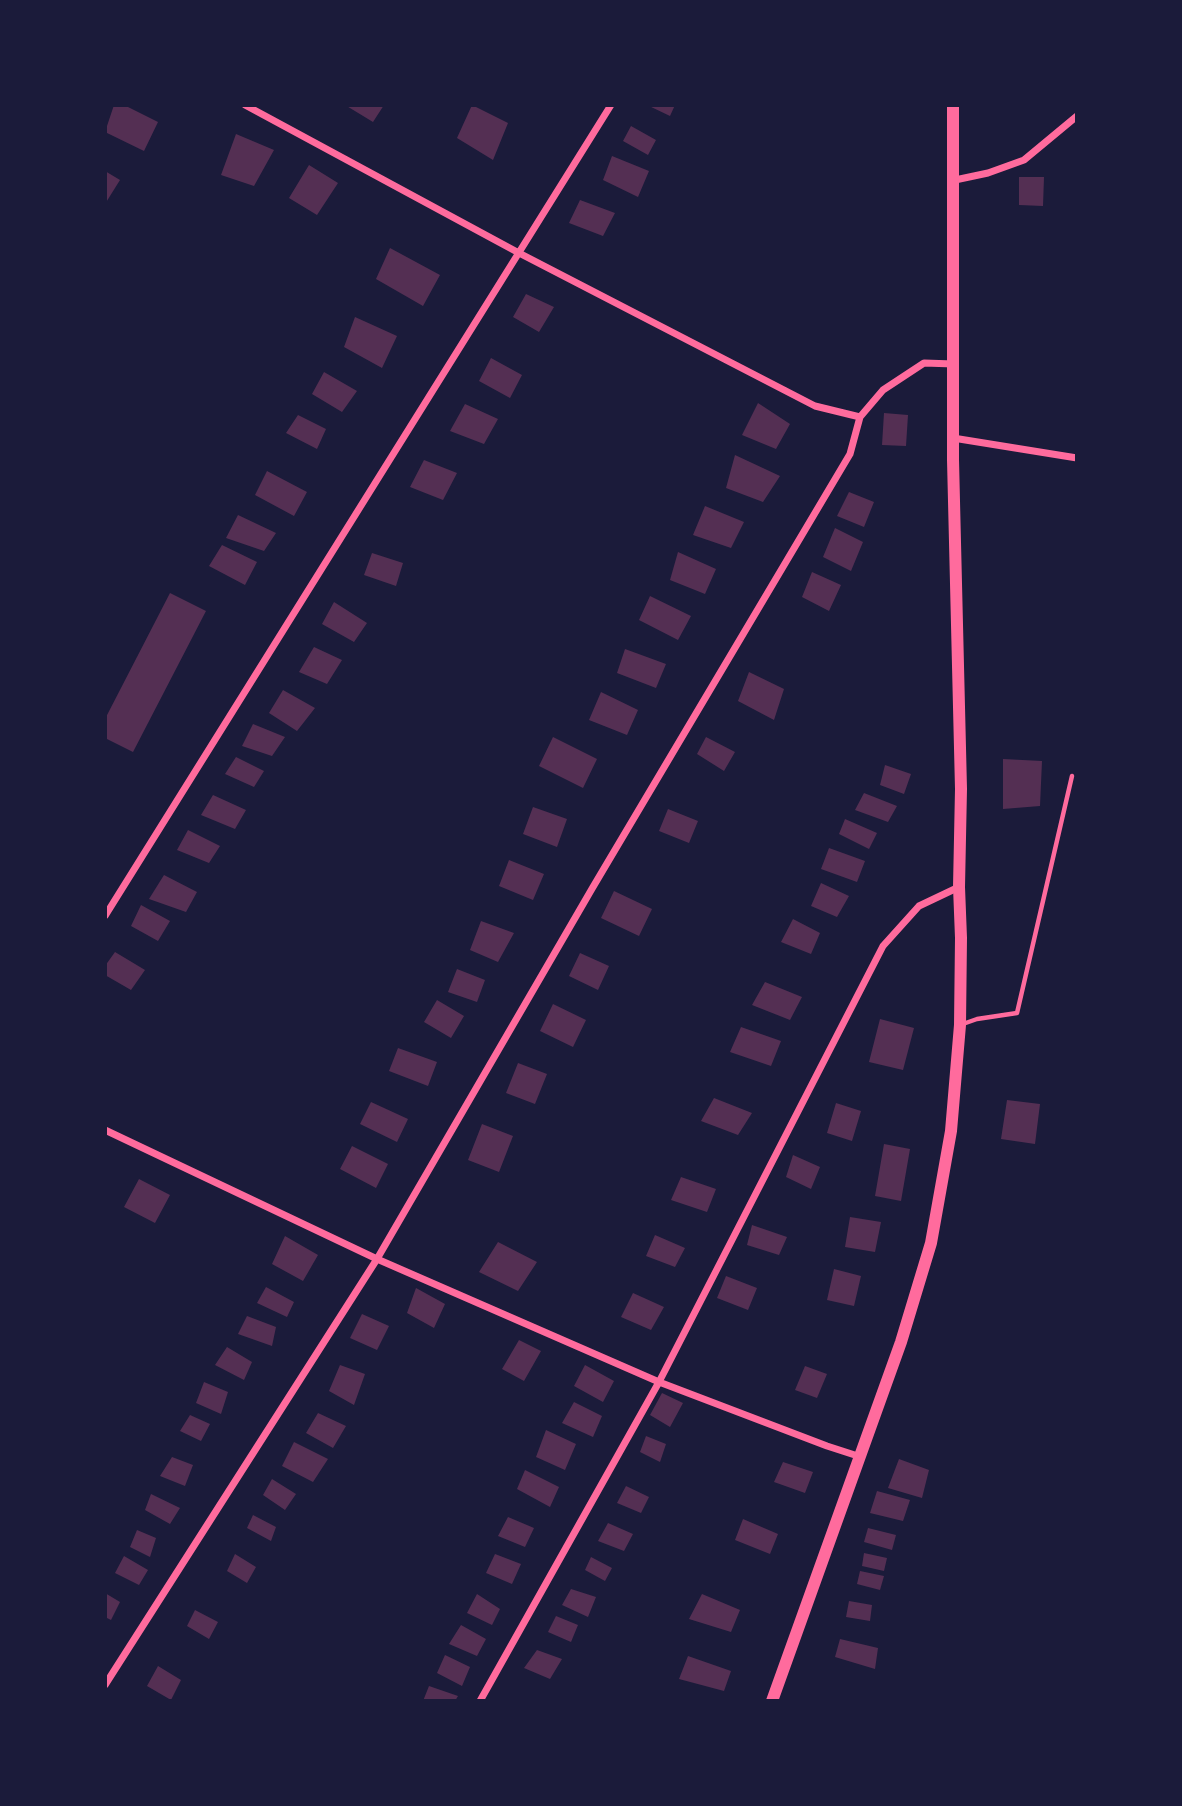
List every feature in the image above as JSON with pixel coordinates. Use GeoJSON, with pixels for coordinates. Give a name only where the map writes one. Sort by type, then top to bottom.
{"type":"FeatureCollection","features":[{"type":"Feature","properties":{"kind":"main road"},"geometry":{"type":"LineString","coordinates":[[772,1701],[901,1342],[931,1243],[951,1131],[960,1025],[961,938],[961,789],[953,438],[953,105]]}},
{"type":"Feature","properties":{"kind":"street"},"geometry":{"type":"LineString","coordinates":[[245,105],[519,253],[814,406],[860,417]]}},
{"type":"Feature","properties":{"kind":"street"},"geometry":{"type":"LineString","coordinates":[[105,916],[611,105]]}},
{"type":"Feature","properties":{"kind":"street"},"geometry":{"type":"LineString","coordinates":[[955,180],[988,173],[1024,160],[1077,116]]}},
{"type":"Feature","properties":{"kind":"street"},"geometry":{"type":"LineString","coordinates":[[105,1685],[377,1259],[593,887],[850,454],[860,417],[883,390],[924,363],[954,364]]}},
{"type":"Feature","properties":{"kind":"street"},"geometry":{"type":"LineString","coordinates":[[953,438],[1077,458]]}},
{"type":"Feature","properties":{"kind":"street"},"geometry":{"type":"LineString","coordinates":[[480,1701],[659,1381],[883,946],[919,906],[959,887]]}},
{"type":"Feature","properties":{"kind":"street"},"geometry":{"type":"LineString","coordinates":[[105,1130],[377,1259],[659,1381],[861,1457]]}},
{"type":"Feature","properties":{"kind":"lane"},"geometry":{"type":"LineString","coordinates":[[960,1025],[977,1019],[1017,1013],[1072,776]]}},
{"type":"Feature","properties":{"kind":"building"},"geometry":{"type":"Polygon","coordinates":[[[114,105],[124,105],[158,122],[144,151],[105,132],[114,105]]]}},
{"type":"Feature","properties":{"kind":"building"},"geometry":{"type":"Polygon","coordinates":[[[345,105],[384,105],[373,122],[345,105]]]}},
{"type":"Feature","properties":{"kind":"building"},"geometry":{"type":"Polygon","coordinates":[[[472,105],[508,123],[493,160],[457,138],[472,105]]]}},
{"type":"Feature","properties":{"kind":"building"},"geometry":{"type":"Polygon","coordinates":[[[647,105],[675,105],[670,116],[647,105]]]}},
{"type":"Feature","properties":{"kind":"building"},"geometry":{"type":"Polygon","coordinates":[[[631,126],[656,140],[648,155],[623,141],[631,126]]]}},
{"type":"Feature","properties":{"kind":"building"},"geometry":{"type":"Polygon","coordinates":[[[236,134],[274,150],[254,186],[221,175],[236,134]]]}},
{"type":"Feature","properties":{"kind":"building"},"geometry":{"type":"Polygon","coordinates":[[[612,156],[649,171],[638,197],[603,180],[612,156]]]}},
{"type":"Feature","properties":{"kind":"building"},"geometry":{"type":"Polygon","coordinates":[[[309,165],[338,183],[317,215],[289,198],[309,165]]]}},
{"type":"Feature","properties":{"kind":"building"},"geometry":{"type":"Polygon","coordinates":[[[105,171],[120,180],[105,204],[105,171]]]}},
{"type":"Feature","properties":{"kind":"building"},"geometry":{"type":"Polygon","coordinates":[[[1019,177],[1044,177],[1043,206],[1019,205],[1019,177]]]}},
{"type":"Feature","properties":{"kind":"building"},"geometry":{"type":"Polygon","coordinates":[[[580,200],[615,213],[603,236],[569,223],[580,200]]]}},
{"type":"Feature","properties":{"kind":"building"},"geometry":{"type":"Polygon","coordinates":[[[390,248],[440,275],[423,306],[376,279],[390,248]]]}},
{"type":"Feature","properties":{"kind":"building"},"geometry":{"type":"Polygon","coordinates":[[[526,294],[554,307],[539,332],[513,317],[526,294]]]}},
{"type":"Feature","properties":{"kind":"building"},"geometry":{"type":"Polygon","coordinates":[[[355,317],[397,336],[382,368],[344,347],[355,317]]]}},
{"type":"Feature","properties":{"kind":"building"},"geometry":{"type":"Polygon","coordinates":[[[491,358],[522,375],[510,398],[479,381],[491,358]]]}},
{"type":"Feature","properties":{"kind":"building"},"geometry":{"type":"Polygon","coordinates":[[[324,372],[357,391],[342,412],[312,394],[324,372]]]}},
{"type":"Feature","properties":{"kind":"building"},"geometry":{"type":"Polygon","coordinates":[[[758,403],[790,424],[776,449],[742,435],[758,403]]]}},
{"type":"Feature","properties":{"kind":"building"},"geometry":{"type":"Polygon","coordinates":[[[465,404],[498,419],[484,444],[450,431],[465,404]]]}},
{"type":"Feature","properties":{"kind":"building"},"geometry":{"type":"Polygon","coordinates":[[[884,413],[908,415],[906,446],[882,445],[884,413]]]}},
{"type":"Feature","properties":{"kind":"building"},"geometry":{"type":"Polygon","coordinates":[[[298,415],[326,429],[317,449],[286,433],[298,415]]]}},
{"type":"Feature","properties":{"kind":"building"},"geometry":{"type":"Polygon","coordinates":[[[735,455],[780,476],[763,502],[726,488],[735,455]]]}},
{"type":"Feature","properties":{"kind":"building"},"geometry":{"type":"Polygon","coordinates":[[[424,460],[457,473],[443,500],[410,487],[424,460]]]}},
{"type":"Feature","properties":{"kind":"building"},"geometry":{"type":"Polygon","coordinates":[[[267,471],[307,492],[294,516],[255,495],[267,471]]]}},
{"type":"Feature","properties":{"kind":"building"},"geometry":{"type":"Polygon","coordinates":[[[849,492],[874,502],[864,527],[837,516],[849,492]]]}},
{"type":"Feature","properties":{"kind":"building"},"geometry":{"type":"Polygon","coordinates":[[[705,506],[744,522],[731,548],[693,535],[705,506]]]}},
{"type":"Feature","properties":{"kind":"building"},"geometry":{"type":"Polygon","coordinates":[[[238,515],[276,533],[264,551],[226,538],[238,515]]]}},
{"type":"Feature","properties":{"kind":"building"},"geometry":{"type":"Polygon","coordinates":[[[835,528],[863,542],[851,571],[823,557],[835,528]]]}},
{"type":"Feature","properties":{"kind":"building"},"geometry":{"type":"Polygon","coordinates":[[[222,545],[257,562],[245,585],[209,566],[222,545]]]}},
{"type":"Feature","properties":{"kind":"building"},"geometry":{"type":"Polygon","coordinates":[[[678,552],[716,569],[705,594],[670,580],[678,552]]]}},
{"type":"Feature","properties":{"kind":"building"},"geometry":{"type":"Polygon","coordinates":[[[372,553],[403,563],[396,586],[364,575],[372,553]]]}},
{"type":"Feature","properties":{"kind":"building"},"geometry":{"type":"Polygon","coordinates":[[[812,572],[841,585],[829,611],[802,597],[812,572]]]}},
{"type":"Feature","properties":{"kind":"building"},"geometry":{"type":"Polygon","coordinates":[[[170,593],[206,611],[133,752],[105,738],[105,719],[170,593]]]}},
{"type":"Feature","properties":{"kind":"building"},"geometry":{"type":"Polygon","coordinates":[[[650,596],[691,616],[678,640],[639,620],[650,596]]]}},
{"type":"Feature","properties":{"kind":"building"},"geometry":{"type":"Polygon","coordinates":[[[334,602],[367,623],[354,642],[322,624],[334,602]]]}},
{"type":"Feature","properties":{"kind":"building"},"geometry":{"type":"Polygon","coordinates":[[[314,647],[342,660],[327,684],[299,672],[314,647]]]}},
{"type":"Feature","properties":{"kind":"building"},"geometry":{"type":"Polygon","coordinates":[[[625,649],[666,664],[656,688],[617,673],[625,649]]]}},
{"type":"Feature","properties":{"kind":"building"},"geometry":{"type":"Polygon","coordinates":[[[749,672],[784,689],[774,720],[738,701],[749,672]]]}},
{"type":"Feature","properties":{"kind":"building"},"geometry":{"type":"Polygon","coordinates":[[[283,690],[315,708],[297,731],[269,713],[283,690]]]}},
{"type":"Feature","properties":{"kind":"building"},"geometry":{"type":"Polygon","coordinates":[[[601,692],[638,710],[627,735],[589,720],[601,692]]]}},
{"type":"Feature","properties":{"kind":"building"},"geometry":{"type":"Polygon","coordinates":[[[253,724],[285,737],[272,756],[242,746],[253,724]]]}},
{"type":"Feature","properties":{"kind":"building"},"geometry":{"type":"Polygon","coordinates":[[[553,737],[597,759],[583,788],[539,766],[553,737]]]}},
{"type":"Feature","properties":{"kind":"building"},"geometry":{"type":"Polygon","coordinates":[[[706,737],[735,752],[724,771],[697,754],[706,737]]]}},
{"type":"Feature","properties":{"kind":"building"},"geometry":{"type":"Polygon","coordinates":[[[236,757],[264,771],[254,787],[225,774],[236,757]]]}},
{"type":"Feature","properties":{"kind":"building"},"geometry":{"type":"Polygon","coordinates":[[[1003,759],[1042,761],[1040,806],[1003,809],[1003,759]]]}},
{"type":"Feature","properties":{"kind":"building"},"geometry":{"type":"Polygon","coordinates":[[[885,765],[911,774],[904,794],[880,785],[885,765]]]}},
{"type":"Feature","properties":{"kind":"building"},"geometry":{"type":"Polygon","coordinates":[[[864,793],[897,806],[888,822],[855,810],[864,793]]]}},
{"type":"Feature","properties":{"kind":"building"},"geometry":{"type":"Polygon","coordinates":[[[213,795],[246,810],[235,829],[201,815],[213,795]]]}},
{"type":"Feature","properties":{"kind":"building"},"geometry":{"type":"Polygon","coordinates":[[[533,807],[567,819],[557,847],[523,834],[533,807]]]}},
{"type":"Feature","properties":{"kind":"building"},"geometry":{"type":"Polygon","coordinates":[[[668,809],[698,821],[689,843],[659,831],[668,809]]]}},
{"type":"Feature","properties":{"kind":"building"},"geometry":{"type":"Polygon","coordinates":[[[845,819],[877,833],[869,849],[839,834],[845,819]]]}},
{"type":"Feature","properties":{"kind":"building"},"geometry":{"type":"Polygon","coordinates":[[[188,830],[220,846],[209,863],[177,850],[188,830]]]}},
{"type":"Feature","properties":{"kind":"building"},"geometry":{"type":"Polygon","coordinates":[[[829,848],[865,861],[857,882],[821,869],[829,848]]]}},
{"type":"Feature","properties":{"kind":"building"},"geometry":{"type":"Polygon","coordinates":[[[509,860],[544,874],[533,900],[499,886],[509,860]]]}},
{"type":"Feature","properties":{"kind":"building"},"geometry":{"type":"Polygon","coordinates":[[[164,875],[197,892],[186,912],[149,899],[164,875]]]}},
{"type":"Feature","properties":{"kind":"building"},"geometry":{"type":"Polygon","coordinates":[[[821,883],[849,896],[837,917],[811,906],[821,883]]]}},
{"type":"Feature","properties":{"kind":"building"},"geometry":{"type":"Polygon","coordinates":[[[614,891],[652,909],[639,936],[601,918],[614,891]]]}},
{"type":"Feature","properties":{"kind":"building"},"geometry":{"type":"Polygon","coordinates":[[[141,905],[170,921],[158,941],[131,926],[141,905]]]}},
{"type":"Feature","properties":{"kind":"building"},"geometry":{"type":"Polygon","coordinates":[[[793,919],[820,933],[811,954],[781,942],[793,919]]]}},
{"type":"Feature","properties":{"kind":"building"},"geometry":{"type":"Polygon","coordinates":[[[481,921],[514,933],[498,962],[470,950],[481,921]]]}},
{"type":"Feature","properties":{"kind":"building"},"geometry":{"type":"Polygon","coordinates":[[[115,952],[145,970],[131,990],[105,975],[105,966],[115,952]]]}},
{"type":"Feature","properties":{"kind":"building"},"geometry":{"type":"Polygon","coordinates":[[[580,953],[609,966],[598,990],[569,976],[580,953]]]}},
{"type":"Feature","properties":{"kind":"building"},"geometry":{"type":"Polygon","coordinates":[[[457,969],[485,980],[477,1002],[448,992],[457,969]]]}},
{"type":"Feature","properties":{"kind":"building"},"geometry":{"type":"Polygon","coordinates":[[[765,982],[802,997],[790,1020],[752,1005],[765,982]]]}},
{"type":"Feature","properties":{"kind":"building"},"geometry":{"type":"Polygon","coordinates":[[[437,1000],[464,1016],[451,1038],[424,1022],[437,1000]]]}},
{"type":"Feature","properties":{"kind":"building"},"geometry":{"type":"Polygon","coordinates":[[[553,1004],[586,1020],[573,1047],[540,1031],[553,1004]]]}},
{"type":"Feature","properties":{"kind":"building"},"geometry":{"type":"Polygon","coordinates":[[[880,1019],[914,1028],[903,1070],[869,1062],[880,1019]]]}},
{"type":"Feature","properties":{"kind":"building"},"geometry":{"type":"Polygon","coordinates":[[[741,1027],[781,1041],[771,1066],[730,1052],[741,1027]]]}},
{"type":"Feature","properties":{"kind":"building"},"geometry":{"type":"Polygon","coordinates":[[[398,1048],[437,1062],[428,1086],[389,1071],[398,1048]]]}},
{"type":"Feature","properties":{"kind":"building"},"geometry":{"type":"Polygon","coordinates":[[[518,1063],[547,1074],[535,1104],[506,1093],[518,1063]]]}},
{"type":"Feature","properties":{"kind":"building"},"geometry":{"type":"Polygon","coordinates":[[[714,1098],[752,1113],[738,1135],[701,1121],[714,1098]]]}},
{"type":"Feature","properties":{"kind":"building"},"geometry":{"type":"Polygon","coordinates":[[[1007,1100],[1040,1104],[1035,1144],[1001,1139],[1007,1100]]]}},
{"type":"Feature","properties":{"kind":"building"},"geometry":{"type":"Polygon","coordinates":[[[371,1102],[408,1119],[397,1142],[360,1124],[371,1102]]]}},
{"type":"Feature","properties":{"kind":"building"},"geometry":{"type":"Polygon","coordinates":[[[836,1103],[861,1111],[852,1141],[827,1133],[836,1103]]]}},
{"type":"Feature","properties":{"kind":"building"},"geometry":{"type":"Polygon","coordinates":[[[482,1124],[513,1136],[499,1172],[468,1160],[482,1124]]]}},
{"type":"Feature","properties":{"kind":"building"},"geometry":{"type":"Polygon","coordinates":[[[884,1144],[910,1149],[901,1201],[875,1196],[884,1144]]]}},
{"type":"Feature","properties":{"kind":"building"},"geometry":{"type":"Polygon","coordinates":[[[352,1146],[388,1164],[376,1188],[340,1169],[352,1146]]]}},
{"type":"Feature","properties":{"kind":"building"},"geometry":{"type":"Polygon","coordinates":[[[793,1155],[820,1167],[811,1189],[786,1177],[793,1155]]]}},
{"type":"Feature","properties":{"kind":"building"},"geometry":{"type":"Polygon","coordinates":[[[681,1177],[716,1189],[707,1212],[671,1200],[681,1177]]]}},
{"type":"Feature","properties":{"kind":"building"},"geometry":{"type":"Polygon","coordinates":[[[139,1179],[170,1195],[155,1223],[124,1207],[139,1179]]]}},
{"type":"Feature","properties":{"kind":"building"},"geometry":{"type":"Polygon","coordinates":[[[850,1217],[881,1222],[875,1252],[845,1247],[850,1217]]]}},
{"type":"Feature","properties":{"kind":"building"},"geometry":{"type":"Polygon","coordinates":[[[752,1225],[787,1237],[779,1255],[747,1245],[752,1225]]]}},
{"type":"Feature","properties":{"kind":"building"},"geometry":{"type":"Polygon","coordinates":[[[655,1235],[685,1248],[675,1267],[646,1256],[655,1235]]]}},
{"type":"Feature","properties":{"kind":"building"},"geometry":{"type":"Polygon","coordinates":[[[285,1236],[318,1255],[303,1281],[272,1264],[285,1236]]]}},
{"type":"Feature","properties":{"kind":"building"},"geometry":{"type":"Polygon","coordinates":[[[498,1242],[537,1262],[518,1291],[479,1272],[498,1242]]]}},
{"type":"Feature","properties":{"kind":"building"},"geometry":{"type":"Polygon","coordinates":[[[834,1269],[861,1276],[854,1306],[827,1300],[834,1269]]]}},
{"type":"Feature","properties":{"kind":"building"},"geometry":{"type":"Polygon","coordinates":[[[726,1276],[757,1288],[748,1310],[717,1298],[726,1276]]]}},
{"type":"Feature","properties":{"kind":"building"},"geometry":{"type":"Polygon","coordinates":[[[266,1287],[294,1302],[287,1317],[257,1303],[266,1287]]]}},
{"type":"Feature","properties":{"kind":"building"},"geometry":{"type":"Polygon","coordinates":[[[416,1288],[445,1304],[434,1328],[407,1313],[416,1288]]]}},
{"type":"Feature","properties":{"kind":"building"},"geometry":{"type":"Polygon","coordinates":[[[633,1293],[664,1307],[651,1330],[621,1317],[633,1293]]]}},
{"type":"Feature","properties":{"kind":"building"},"geometry":{"type":"Polygon","coordinates":[[[362,1314],[389,1326],[377,1350],[350,1338],[362,1314]]]}},
{"type":"Feature","properties":{"kind":"building"},"geometry":{"type":"Polygon","coordinates":[[[247,1316],[276,1327],[272,1346],[238,1334],[247,1316]]]}},
{"type":"Feature","properties":{"kind":"building"},"geometry":{"type":"Polygon","coordinates":[[[519,1340],[541,1351],[524,1381],[502,1369],[519,1340]]]}},
{"type":"Feature","properties":{"kind":"building"},"geometry":{"type":"Polygon","coordinates":[[[227,1347],[252,1362],[244,1380],[215,1365],[227,1347]]]}},
{"type":"Feature","properties":{"kind":"building"},"geometry":{"type":"Polygon","coordinates":[[[340,1365],[365,1374],[354,1405],[329,1391],[340,1365]]]}},
{"type":"Feature","properties":{"kind":"building"},"geometry":{"type":"Polygon","coordinates":[[[585,1365],[614,1381],[603,1402],[574,1386],[585,1365]]]}},
{"type":"Feature","properties":{"kind":"building"},"geometry":{"type":"Polygon","coordinates":[[[805,1366],[827,1374],[817,1398],[795,1390],[805,1366]]]}},
{"type":"Feature","properties":{"kind":"building"},"geometry":{"type":"Polygon","coordinates":[[[204,1382],[228,1392],[221,1414],[196,1403],[204,1382]]]}},
{"type":"Feature","properties":{"kind":"building"},"geometry":{"type":"Polygon","coordinates":[[[662,1393],[683,1403],[670,1427],[650,1415],[662,1393]]]}},
{"type":"Feature","properties":{"kind":"building"},"geometry":{"type":"Polygon","coordinates":[[[574,1402],[602,1416],[593,1437],[562,1423],[574,1402]]]}},
{"type":"Feature","properties":{"kind":"building"},"geometry":{"type":"Polygon","coordinates":[[[318,1413],[346,1426],[333,1448],[306,1433],[318,1413]]]}},
{"type":"Feature","properties":{"kind":"building"},"geometry":{"type":"Polygon","coordinates":[[[190,1415],[210,1424],[201,1441],[180,1431],[190,1415]]]}},
{"type":"Feature","properties":{"kind":"building"},"geometry":{"type":"Polygon","coordinates":[[[546,1430],[576,1444],[565,1470],[536,1457],[546,1430]]]}},
{"type":"Feature","properties":{"kind":"building"},"geometry":{"type":"Polygon","coordinates":[[[646,1436],[666,1444],[660,1462],[640,1452],[646,1436]]]}},
{"type":"Feature","properties":{"kind":"building"},"geometry":{"type":"Polygon","coordinates":[[[294,1442],[328,1459],[313,1482],[282,1466],[294,1442]]]}},
{"type":"Feature","properties":{"kind":"building"},"geometry":{"type":"Polygon","coordinates":[[[172,1457],[193,1465],[185,1486],[160,1476],[172,1457]]]}},
{"type":"Feature","properties":{"kind":"building"},"geometry":{"type":"Polygon","coordinates":[[[899,1459],[929,1470],[922,1498],[888,1488],[899,1459]]]}},
{"type":"Feature","properties":{"kind":"building"},"geometry":{"type":"Polygon","coordinates":[[[783,1462],[813,1472],[805,1493],[774,1482],[783,1462]]]}},
{"type":"Feature","properties":{"kind":"building"},"geometry":{"type":"Polygon","coordinates":[[[525,1470],[559,1487],[550,1507],[517,1489],[525,1470]]]}},
{"type":"Feature","properties":{"kind":"building"},"geometry":{"type":"Polygon","coordinates":[[[272,1479],[296,1494],[285,1510],[263,1495],[272,1479]]]}},
{"type":"Feature","properties":{"kind":"building"},"geometry":{"type":"Polygon","coordinates":[[[626,1486],[649,1497],[641,1513],[617,1503],[626,1486]]]}},
{"type":"Feature","properties":{"kind":"building"},"geometry":{"type":"Polygon","coordinates":[[[877,1491],[910,1500],[903,1521],[870,1513],[877,1491]]]}},
{"type":"Feature","properties":{"kind":"building"},"geometry":{"type":"Polygon","coordinates":[[[151,1494],[180,1508],[170,1524],[145,1510],[151,1494]]]}},
{"type":"Feature","properties":{"kind":"building"},"geometry":{"type":"Polygon","coordinates":[[[253,1515],[276,1527],[271,1541],[247,1528],[253,1515]]]}},
{"type":"Feature","properties":{"kind":"building"},"geometry":{"type":"Polygon","coordinates":[[[508,1517],[534,1528],[525,1547],[498,1536],[508,1517]]]}},
{"type":"Feature","properties":{"kind":"building"},"geometry":{"type":"Polygon","coordinates":[[[743,1519],[778,1534],[770,1554],[735,1540],[743,1519]]]}},
{"type":"Feature","properties":{"kind":"building"},"geometry":{"type":"Polygon","coordinates":[[[608,1523],[633,1534],[624,1551],[598,1541],[608,1523]]]}},
{"type":"Feature","properties":{"kind":"building"},"geometry":{"type":"Polygon","coordinates":[[[868,1528],[896,1535],[892,1550],[864,1542],[868,1528]]]}},
{"type":"Feature","properties":{"kind":"building"},"geometry":{"type":"Polygon","coordinates":[[[137,1530],[156,1538],[150,1557],[130,1547],[137,1530]]]}},
{"type":"Feature","properties":{"kind":"building"},"geometry":{"type":"Polygon","coordinates":[[[864,1553],[887,1558],[884,1571],[862,1566],[864,1553]]]}},
{"type":"Feature","properties":{"kind":"building"},"geometry":{"type":"Polygon","coordinates":[[[235,1554],[256,1567],[247,1583],[227,1571],[235,1554]]]}},
{"type":"Feature","properties":{"kind":"building"},"geometry":{"type":"Polygon","coordinates":[[[495,1554],[521,1564],[512,1584],[486,1573],[495,1554]]]}},
{"type":"Feature","properties":{"kind":"building"},"geometry":{"type":"Polygon","coordinates":[[[124,1556],[148,1570],[139,1585],[115,1573],[124,1556]]]}},
{"type":"Feature","properties":{"kind":"building"},"geometry":{"type":"Polygon","coordinates":[[[591,1557],[612,1568],[605,1581],[585,1570],[591,1557]]]}},
{"type":"Feature","properties":{"kind":"building"},"geometry":{"type":"Polygon","coordinates":[[[860,1571],[884,1576],[880,1590],[857,1584],[860,1571]]]}},
{"type":"Feature","properties":{"kind":"building"},"geometry":{"type":"Polygon","coordinates":[[[571,1589],[596,1597],[588,1617],[562,1605],[571,1589]]]}},
{"type":"Feature","properties":{"kind":"building"},"geometry":{"type":"Polygon","coordinates":[[[105,1593],[120,1602],[111,1620],[105,1617],[105,1593]]]}},
{"type":"Feature","properties":{"kind":"building"},"geometry":{"type":"Polygon","coordinates":[[[477,1594],[500,1609],[492,1625],[467,1613],[477,1594]]]}},
{"type":"Feature","properties":{"kind":"building"},"geometry":{"type":"Polygon","coordinates":[[[702,1594],[740,1610],[731,1632],[689,1619],[702,1594]]]}},
{"type":"Feature","properties":{"kind":"building"},"geometry":{"type":"Polygon","coordinates":[[[849,1601],[872,1605],[870,1621],[846,1617],[849,1601]]]}},
{"type":"Feature","properties":{"kind":"building"},"geometry":{"type":"Polygon","coordinates":[[[195,1610],[218,1622],[209,1639],[187,1626],[195,1610]]]}},
{"type":"Feature","properties":{"kind":"building"},"geometry":{"type":"Polygon","coordinates":[[[556,1616],[578,1625],[571,1642],[548,1632],[556,1616]]]}},
{"type":"Feature","properties":{"kind":"building"},"geometry":{"type":"Polygon","coordinates":[[[461,1625],[486,1639],[477,1656],[449,1644],[461,1625]]]}},
{"type":"Feature","properties":{"kind":"building"},"geometry":{"type":"Polygon","coordinates":[[[840,1639],[878,1648],[875,1669],[835,1657],[840,1639]]]}},
{"type":"Feature","properties":{"kind":"building"},"geometry":{"type":"Polygon","coordinates":[[[537,1650],[562,1659],[550,1679],[524,1668],[537,1650]]]}},
{"type":"Feature","properties":{"kind":"building"},"geometry":{"type":"Polygon","coordinates":[[[445,1655],[470,1667],[462,1686],[437,1673],[445,1655]]]}},
{"type":"Feature","properties":{"kind":"building"},"geometry":{"type":"Polygon","coordinates":[[[688,1656],[731,1671],[724,1691],[679,1679],[688,1656]]]}},
{"type":"Feature","properties":{"kind":"building"},"geometry":{"type":"Polygon","coordinates":[[[158,1666],[181,1680],[171,1700],[147,1686],[158,1666]]]}},
{"type":"Feature","properties":{"kind":"building"},"geometry":{"type":"Polygon","coordinates":[[[429,1686],[458,1696],[455,1701],[423,1701],[429,1686]]]}}]}
